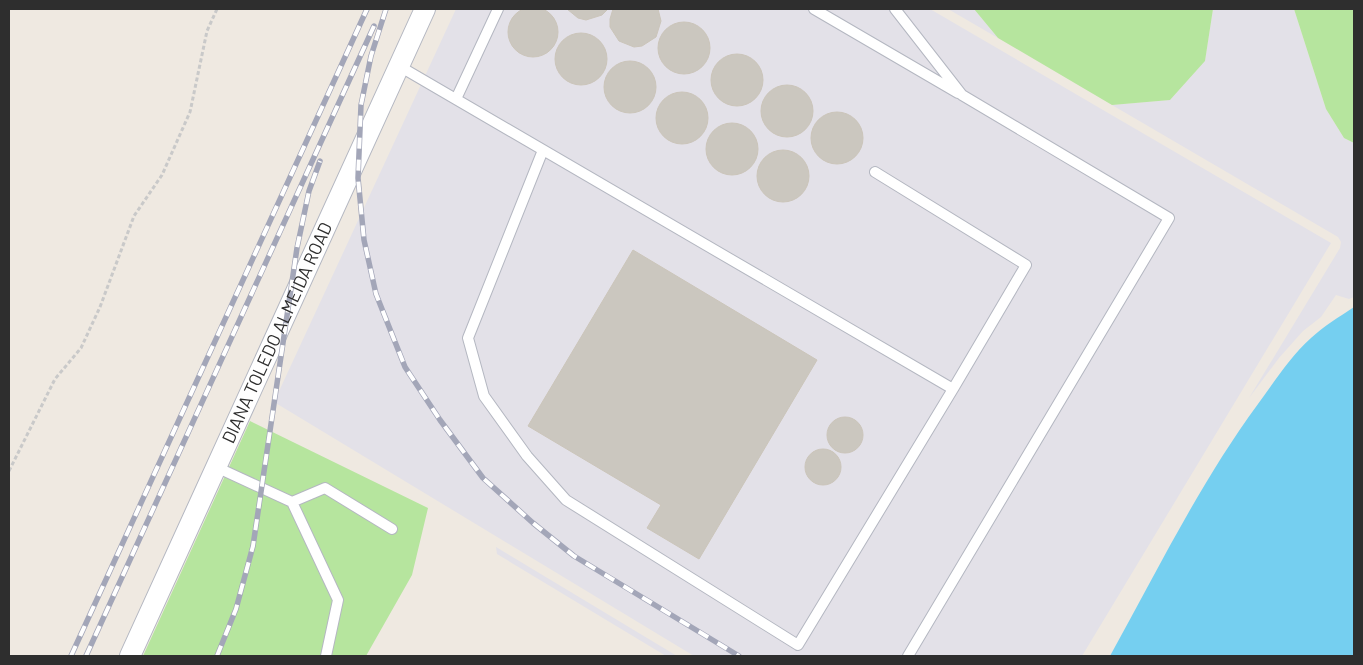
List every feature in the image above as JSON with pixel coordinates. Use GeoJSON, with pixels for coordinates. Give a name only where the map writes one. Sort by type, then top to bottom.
{"type":"FeatureCollection","features":[{"type":"Feature","properties":{"kind":"street","name":"DIANA TOLEDO ALMEIDA ROAD"},"geometry":{"type":"LineString","coordinates":[[130,656],[425,9]]}},
{"type":"Feature","properties":{"kind":"lane"},"geometry":{"type":"LineString","coordinates":[[456,99],[498,9]]}},
{"type":"Feature","properties":{"kind":"lane"},"geometry":{"type":"LineString","coordinates":[[814,9],[1169,218],[908,656]]}},
{"type":"Feature","properties":{"kind":"lane"},"geometry":{"type":"LineString","coordinates":[[895,9],[962,95]]}},
{"type":"Feature","properties":{"kind":"lane"},"geometry":{"type":"LineString","coordinates":[[399,66],[953,389]]}},
{"type":"Feature","properties":{"kind":"lane"},"geometry":{"type":"LineString","coordinates":[[543,150],[468,338],[484,396],[527,456],[566,500],[798,645],[1026,265],[875,172]]}},
{"type":"Feature","properties":{"kind":"lane"},"geometry":{"type":"LineString","coordinates":[[216,467],[292,502],[338,600],[326,656]]}},
{"type":"Feature","properties":{"kind":"lane"},"geometry":{"type":"LineString","coordinates":[[292,502],[325,488],[392,529]]}},
{"type":"Feature","properties":{"kind":"path"},"geometry":{"type":"LineString","coordinates":[[9,471],[55,379],[81,348],[100,307],[134,216],[162,175],[190,112],[207,32],[217,9]]}},
{"type":"Feature","properties":{"kind":"shaded area"},"geometry":{"type":"Polygon","coordinates":[[[456,9],[930,9],[1331,243],[1082,656],[694,656],[274,402],[456,9]]]}},
{"type":"Feature","properties":{"kind":"shaded area"},"geometry":{"type":"Polygon","coordinates":[[[948,9],[974,9],[998,38],[948,9]]]}},
{"type":"Feature","properties":{"kind":"shaded area"},"geometry":{"type":"Polygon","coordinates":[[[1213,9],[1294,9],[1326,109],[1344,138],[1354,143],[1354,297],[1349,299],[1336,295],[1321,317],[1303,331],[1279,358],[1249,398],[1340,248],[1341,242],[1338,237],[1112,105],[1170,100],[1205,61],[1213,9]]]}},
{"type":"Feature","properties":{"kind":"shaded area"},"geometry":{"type":"Polygon","coordinates":[[[496,547],[677,656],[666,656],[497,554],[496,547]]]}},
{"type":"Feature","properties":{"kind":"green space"},"geometry":{"type":"Polygon","coordinates":[[[974,9],[1213,9],[1205,61],[1170,100],[1112,105],[998,38],[974,9]]]}},
{"type":"Feature","properties":{"kind":"green space"},"geometry":{"type":"Polygon","coordinates":[[[1294,9],[1354,9],[1354,143],[1344,138],[1326,109],[1294,9]]]}},
{"type":"Feature","properties":{"kind":"green space"},"geometry":{"type":"Polygon","coordinates":[[[250,421],[428,508],[412,575],[366,656],[143,656],[250,421]]]}},
{"type":"Feature","properties":{"kind":"water"},"geometry":{"type":"Polygon","coordinates":[[[1354,307],[1354,656],[1110,656],[1198,496],[1237,434],[1296,353],[1321,329],[1354,307]]]}},
{"type":"Feature","properties":{"kind":"building"},"geometry":{"type":"Polygon","coordinates":[[[528,7],[538,7],[551,14],[558,27],[558,37],[551,50],[538,57],[528,57],[519,53],[512,46],[508,37],[508,27],[512,18],[519,11],[528,7]]]}},
{"type":"Feature","properties":{"kind":"building"},"geometry":{"type":"Polygon","coordinates":[[[567,9],[608,9],[602,15],[586,20],[578,18],[567,9]]]}},
{"type":"Feature","properties":{"kind":"building"},"geometry":{"type":"Polygon","coordinates":[[[613,9],[658,9],[661,21],[656,37],[642,46],[634,47],[619,41],[610,27],[613,9]]]}},
{"type":"Feature","properties":{"kind":"building"},"geometry":{"type":"Polygon","coordinates":[[[684,22],[694,24],[702,30],[708,38],[710,48],[708,58],[702,66],[694,72],[684,74],[674,72],[666,66],[660,58],[658,48],[660,38],[666,30],[674,24],[684,22]]]}},
{"type":"Feature","properties":{"kind":"building"},"geometry":{"type":"Polygon","coordinates":[[[581,33],[591,35],[599,41],[605,49],[607,59],[605,69],[599,77],[591,83],[581,85],[571,83],[563,77],[557,69],[555,59],[557,49],[563,41],[571,35],[581,33]]]}},
{"type":"Feature","properties":{"kind":"building"},"geometry":{"type":"Polygon","coordinates":[[[737,54],[747,56],[755,62],[761,70],[763,80],[761,90],[755,98],[747,104],[737,106],[727,104],[719,98],[713,90],[711,80],[713,70],[719,62],[727,56],[737,54]]]}},
{"type":"Feature","properties":{"kind":"building"},"geometry":{"type":"Polygon","coordinates":[[[630,61],[640,63],[648,69],[654,77],[656,87],[654,97],[648,105],[640,111],[630,113],[620,111],[612,105],[606,97],[604,87],[606,77],[612,69],[620,63],[630,61]]]}},
{"type":"Feature","properties":{"kind":"building"},"geometry":{"type":"Polygon","coordinates":[[[787,85],[797,87],[805,93],[811,101],[813,111],[811,121],[805,129],[797,135],[787,137],[777,135],[769,129],[763,121],[761,111],[763,101],[769,93],[777,87],[787,85]]]}},
{"type":"Feature","properties":{"kind":"building"},"geometry":{"type":"Polygon","coordinates":[[[682,92],[692,94],[700,100],[706,108],[708,118],[706,128],[700,136],[692,142],[682,144],[672,142],[664,136],[658,128],[656,118],[658,108],[664,100],[672,94],[682,92]]]}},
{"type":"Feature","properties":{"kind":"building"},"geometry":{"type":"Polygon","coordinates":[[[837,112],[847,114],[855,120],[861,128],[863,138],[861,148],[855,156],[847,162],[837,164],[827,162],[819,156],[813,148],[811,138],[813,128],[819,120],[827,114],[837,112]]]}},
{"type":"Feature","properties":{"kind":"building"},"geometry":{"type":"Polygon","coordinates":[[[732,123],[742,125],[750,131],[756,139],[758,149],[756,159],[750,167],[742,173],[732,175],[722,173],[714,167],[708,159],[706,149],[708,139],[714,131],[722,125],[732,123]]]}},
{"type":"Feature","properties":{"kind":"building"},"geometry":{"type":"Polygon","coordinates":[[[783,150],[793,152],[801,158],[807,166],[809,176],[807,186],[801,194],[793,200],[783,202],[773,200],[765,194],[759,186],[757,176],[759,166],[765,158],[773,152],[783,150]]]}},
{"type":"Feature","properties":{"kind":"building"},"geometry":{"type":"Polygon","coordinates":[[[633,250],[817,360],[699,559],[647,528],[661,505],[528,426],[633,250]]]}},
{"type":"Feature","properties":{"kind":"building"},"geometry":{"type":"Polygon","coordinates":[[[845,417],[852,418],[858,422],[862,428],[862,442],[858,448],[852,452],[845,453],[838,452],[832,448],[828,442],[827,435],[828,428],[832,422],[838,418],[845,417]]]}},
{"type":"Feature","properties":{"kind":"building"},"geometry":{"type":"Polygon","coordinates":[[[823,449],[830,450],[836,454],[840,460],[840,474],[836,480],[830,484],[823,485],[816,484],[810,480],[806,474],[805,467],[806,460],[810,454],[816,450],[823,449]]]}},
{"type":"Feature","properties":{"kind":"railway"},"geometry":{"type":"LineString","coordinates":[[71,656],[367,9]]}},
{"type":"Feature","properties":{"kind":"railway"},"geometry":{"type":"LineString","coordinates":[[386,9],[371,56],[361,105],[358,178],[364,240],[376,294],[405,367],[440,420],[483,478],[533,523],[574,556],[739,656]]}},
{"type":"Feature","properties":{"kind":"railway"},"geometry":{"type":"LineString","coordinates":[[86,656],[374,26]]}},
{"type":"Feature","properties":{"kind":"railway"},"geometry":{"type":"LineString","coordinates":[[217,656],[236,609],[253,546],[297,248],[309,191],[320,161]]}}]}
